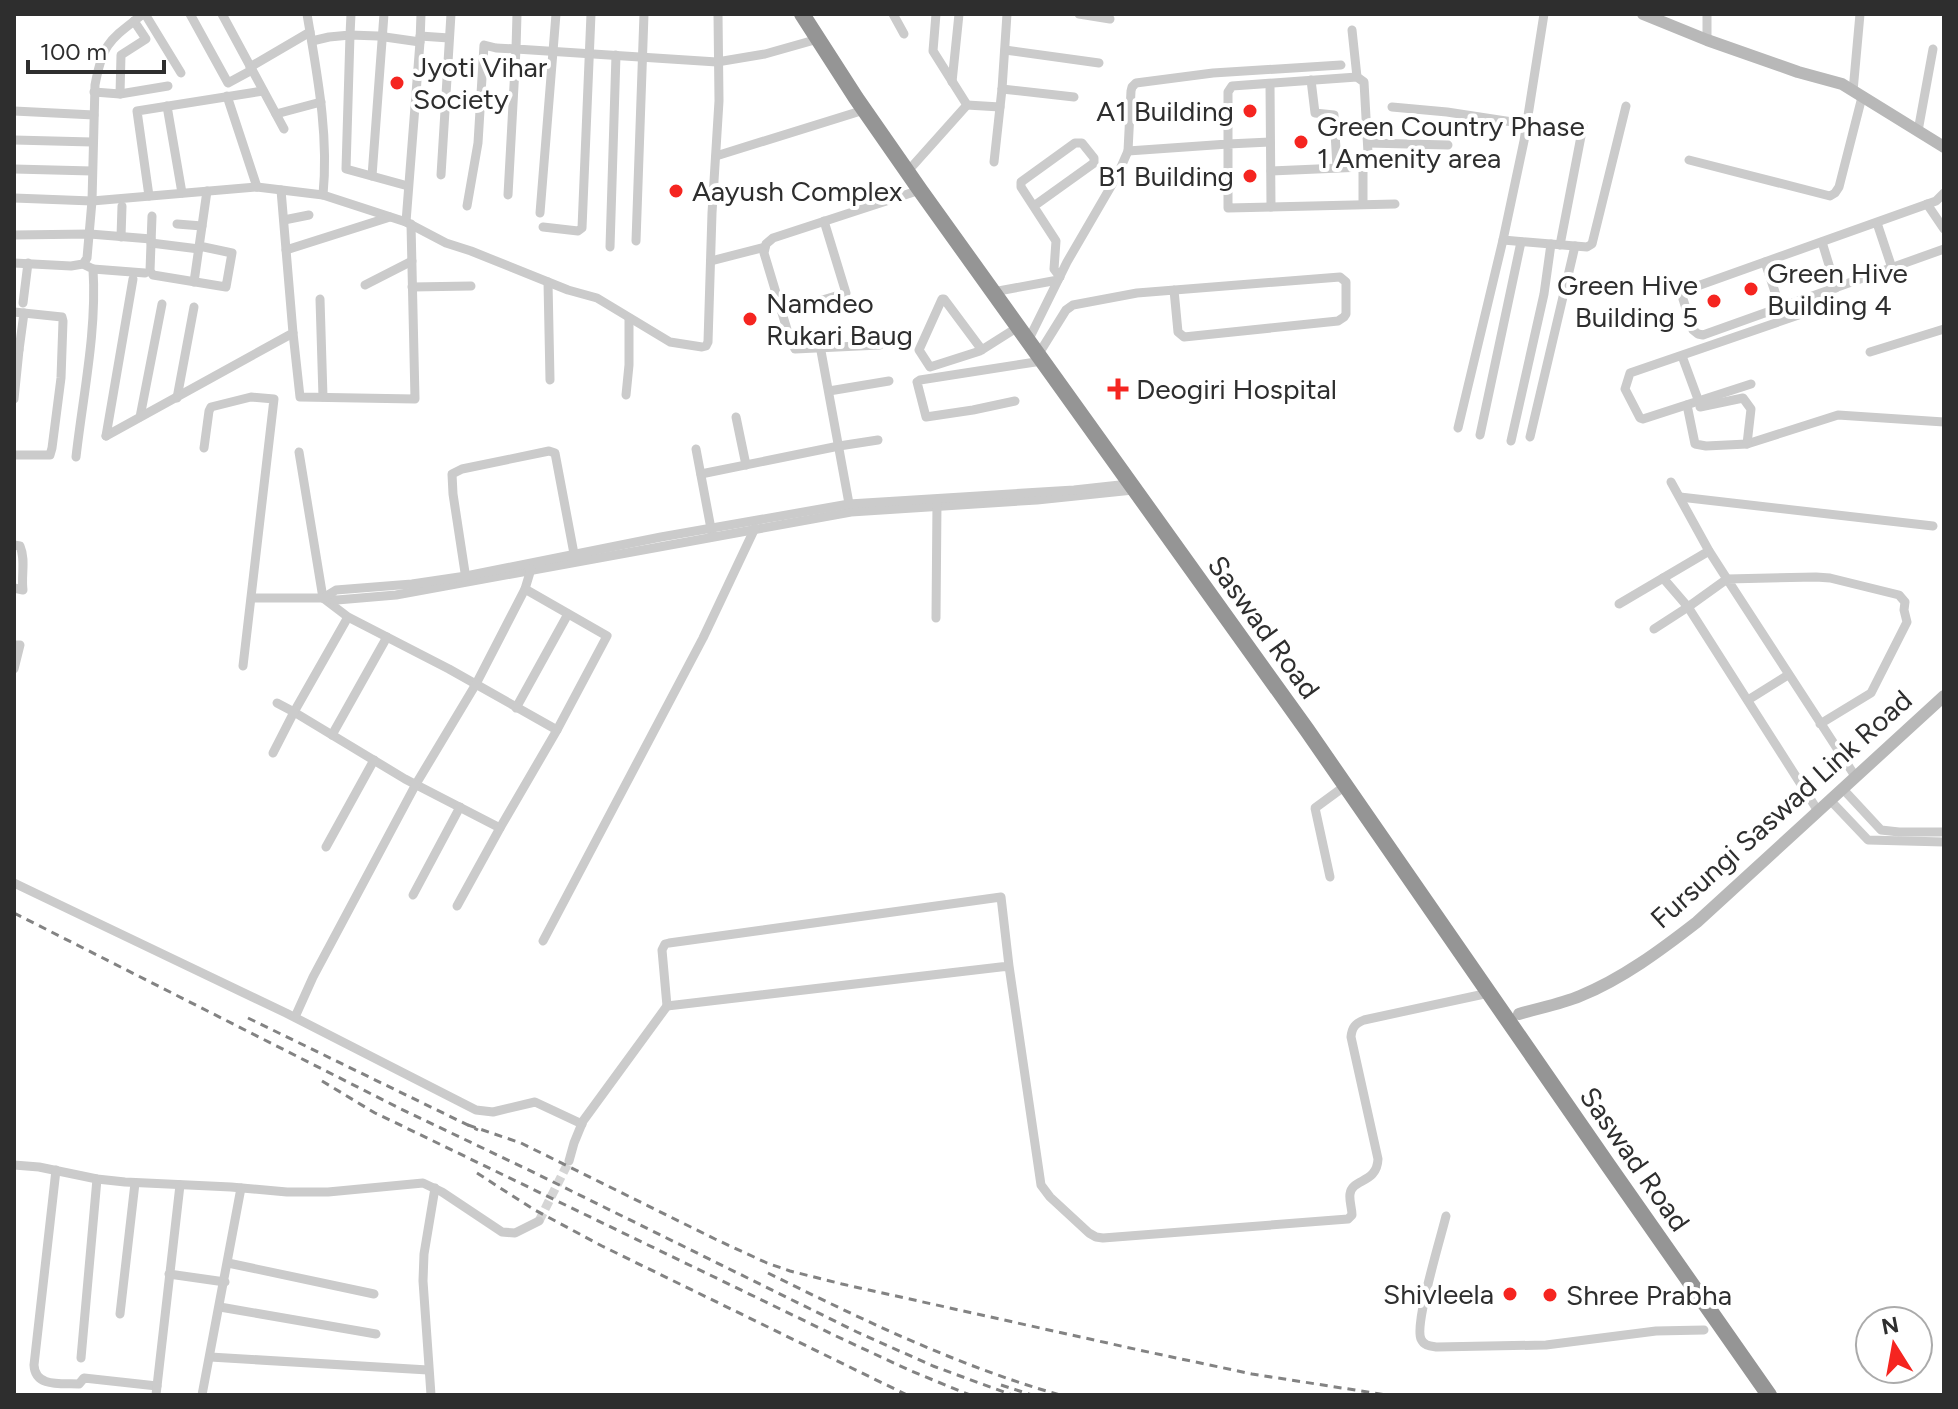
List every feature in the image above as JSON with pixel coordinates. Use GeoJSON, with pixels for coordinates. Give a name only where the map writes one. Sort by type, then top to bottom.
{"type":"FeatureCollection","features":[{"type":"Feature","properties":{"kind":"highway","name":"Saswad Road"},"geometry":{"type":"LineString","coordinates":[[802,14],[920,190],[1345,786],[1769,1395]]}},
{"type":"Feature","properties":{"kind":"street"},"geometry":{"type":"LineString","coordinates":[[76,457],[94,290],[87,258],[92,201],[94,92],[102,54],[111,39],[144,14],[181,73]]}},
{"type":"Feature","properties":{"kind":"street"},"geometry":{"type":"LineString","coordinates":[[190,14],[228,83],[311,37],[449,38]]}},
{"type":"Feature","properties":{"kind":"street"},"geometry":{"type":"LineString","coordinates":[[222,14],[284,129]]}},
{"type":"Feature","properties":{"kind":"street"},"geometry":{"type":"LineString","coordinates":[[307,14],[321,102],[325,168],[323,195]]}},
{"type":"Feature","properties":{"kind":"street"},"geometry":{"type":"LineString","coordinates":[[351,14],[346,169],[408,186]]}},
{"type":"Feature","properties":{"kind":"street"},"geometry":{"type":"LineString","coordinates":[[372,176],[384,14]]}},
{"type":"Feature","properties":{"kind":"street"},"geometry":{"type":"LineString","coordinates":[[281,190],[300,397],[415,399],[408,186],[421,14]]}},
{"type":"Feature","properties":{"kind":"street"},"geometry":{"type":"LineString","coordinates":[[441,175],[451,14]]}},
{"type":"Feature","properties":{"kind":"street"},"geometry":{"type":"LineString","coordinates":[[508,195],[517,14]]}},
{"type":"Feature","properties":{"kind":"street"},"geometry":{"type":"LineString","coordinates":[[540,213],[556,14]]}},
{"type":"Feature","properties":{"kind":"street"},"geometry":{"type":"LineString","coordinates":[[543,227],[578,231],[582,228],[591,14]]}},
{"type":"Feature","properties":{"kind":"street"},"geometry":{"type":"LineString","coordinates":[[636,241],[644,14]]}},
{"type":"Feature","properties":{"kind":"street"},"geometry":{"type":"LineString","coordinates":[[14,198],[92,201],[257,187],[323,195],[408,223],[446,243],[597,298],[670,342],[706,346],[719,101],[718,14]]}},
{"type":"Feature","properties":{"kind":"street"},"geometry":{"type":"LineString","coordinates":[[893,14],[904,34]]}},
{"type":"Feature","properties":{"kind":"street"},"geometry":{"type":"LineString","coordinates":[[936,14],[933,51],[967,105]]}},
{"type":"Feature","properties":{"kind":"street"},"geometry":{"type":"LineString","coordinates":[[952,82],[959,14]]}},
{"type":"Feature","properties":{"kind":"street"},"geometry":{"type":"LineString","coordinates":[[994,162],[1007,14]]}},
{"type":"Feature","properties":{"kind":"street"},"geometry":{"type":"LineString","coordinates":[[1079,14],[1110,19]]}},
{"type":"Feature","properties":{"kind":"street"},"geometry":{"type":"LineString","coordinates":[[1458,428],[1503,240],[1544,14]]}},
{"type":"Feature","properties":{"kind":"street"},"geometry":{"type":"LineString","coordinates":[[1643,14],[1707,40],[1842,84],[1944,147]]}},
{"type":"Feature","properties":{"kind":"street"},"geometry":{"type":"LineString","coordinates":[[1707,14],[1707,40]]}},
{"type":"Feature","properties":{"kind":"street"},"geometry":{"type":"LineString","coordinates":[[1689,160],[1830,196],[1835,193],[1839,187],[1857,94],[1860,14]]}},
{"type":"Feature","properties":{"kind":"street"},"geometry":{"type":"LineString","coordinates":[[120,94],[121,55],[146,39],[134,21]]}},
{"type":"Feature","properties":{"kind":"street"},"geometry":{"type":"LineString","coordinates":[[1352,30],[1357,77]]}},
{"type":"Feature","properties":{"kind":"street"},"geometry":{"type":"LineString","coordinates":[[467,206],[478,143],[484,45],[717,62],[765,54],[818,39]]}},
{"type":"Feature","properties":{"kind":"street"},"geometry":{"type":"LineString","coordinates":[[1918,131],[1933,49]]}},
{"type":"Feature","properties":{"kind":"street"},"geometry":{"type":"LineString","coordinates":[[1005,50],[1099,63]]}},
{"type":"Feature","properties":{"kind":"street"},"geometry":{"type":"LineString","coordinates":[[610,247],[616,55]]}},
{"type":"Feature","properties":{"kind":"street"},"geometry":{"type":"LineString","coordinates":[[1036,352],[1059,279],[1128,151],[1131,91],[1136,83],[1213,73],[1341,65]]}},
{"type":"Feature","properties":{"kind":"street"},"geometry":{"type":"LineString","coordinates":[[1363,204],[1363,167],[1368,159],[1368,143],[1365,84],[1362,79],[1230,87],[1228,208],[1395,204]]}},
{"type":"Feature","properties":{"kind":"street"},"geometry":{"type":"LineString","coordinates":[[1311,80],[1315,113],[1334,115],[1337,167]]}},
{"type":"Feature","properties":{"kind":"street"},"geometry":{"type":"LineString","coordinates":[[1270,84],[1271,207]]}},
{"type":"Feature","properties":{"kind":"street"},"geometry":{"type":"LineString","coordinates":[[94,92],[120,94],[168,86]]}},
{"type":"Feature","properties":{"kind":"street"},"geometry":{"type":"LineString","coordinates":[[1002,89],[1074,97]]}},
{"type":"Feature","properties":{"kind":"street"},"geometry":{"type":"LineString","coordinates":[[149,196],[137,111],[263,91]]}},
{"type":"Feature","properties":{"kind":"street"},"geometry":{"type":"LineString","coordinates":[[227,96],[257,187]]}},
{"type":"Feature","properties":{"kind":"street"},"geometry":{"type":"LineString","coordinates":[[276,114],[321,102]]}},
{"type":"Feature","properties":{"kind":"street"},"geometry":{"type":"LineString","coordinates":[[967,105],[1000,107]]}},
{"type":"Feature","properties":{"kind":"street"},"geometry":{"type":"LineString","coordinates":[[908,171],[967,105]]}},
{"type":"Feature","properties":{"kind":"street"},"geometry":{"type":"LineString","coordinates":[[167,106],[182,193]]}},
{"type":"Feature","properties":{"kind":"street"},"geometry":{"type":"LineString","coordinates":[[1503,240],[1587,247],[1592,244],[1626,106]]}},
{"type":"Feature","properties":{"kind":"street"},"geometry":{"type":"LineString","coordinates":[[1392,107],[1526,124]]}},
{"type":"Feature","properties":{"kind":"street"},"geometry":{"type":"LineString","coordinates":[[716,156],[864,110]]}},
{"type":"Feature","properties":{"kind":"street"},"geometry":{"type":"LineString","coordinates":[[14,111],[94,115]]}},
{"type":"Feature","properties":{"kind":"street"},"geometry":{"type":"LineString","coordinates":[[1511,441],[1583,126]]}},
{"type":"Feature","properties":{"kind":"street"},"geometry":{"type":"LineString","coordinates":[[14,140],[92,142]]}},
{"type":"Feature","properties":{"kind":"street"},"geometry":{"type":"LineString","coordinates":[[1128,151],[1270,142]]}},
{"type":"Feature","properties":{"kind":"street"},"geometry":{"type":"LineString","coordinates":[[1034,206],[1094,163],[1094,158],[1082,143],[1075,143],[1022,180],[1021,187],[1056,241],[1054,269],[1059,279]]}},
{"type":"Feature","properties":{"kind":"street"},"geometry":{"type":"LineString","coordinates":[[1368,143],[1448,145]]}},
{"type":"Feature","properties":{"kind":"street"},"geometry":{"type":"LineString","coordinates":[[1271,171],[1363,167]]}},
{"type":"Feature","properties":{"kind":"street"},"geometry":{"type":"LineString","coordinates":[[14,169],[92,171]]}},
{"type":"Feature","properties":{"kind":"street"},"geometry":{"type":"LineString","coordinates":[[880,345],[795,349],[764,253],[765,247],[773,238],[920,190]]}},
{"type":"Feature","properties":{"kind":"street"},"geometry":{"type":"LineString","coordinates":[[194,282],[207,191]]}},
{"type":"Feature","properties":{"kind":"street"},"geometry":{"type":"LineString","coordinates":[[1944,193],[1936,201],[1689,289],[1683,299],[1693,330],[1703,335],[1944,249]]}},
{"type":"Feature","properties":{"kind":"street"},"geometry":{"type":"LineString","coordinates":[[1927,204],[1944,229]]}},
{"type":"Feature","properties":{"kind":"street"},"geometry":{"type":"LineString","coordinates":[[121,237],[122,206]]}},
{"type":"Feature","properties":{"kind":"street"},"geometry":{"type":"LineString","coordinates":[[284,220],[309,215]]}},
{"type":"Feature","properties":{"kind":"street"},"geometry":{"type":"LineString","coordinates":[[14,235],[90,234],[121,237],[151,241],[199,248],[231,252],[227,286],[151,273],[151,241],[152,216]]}},
{"type":"Feature","properties":{"kind":"street"},"geometry":{"type":"LineString","coordinates":[[286,250],[390,217]]}},
{"type":"Feature","properties":{"kind":"street"},"geometry":{"type":"LineString","coordinates":[[782,312],[846,293],[824,221]]}},
{"type":"Feature","properties":{"kind":"street"},"geometry":{"type":"LineString","coordinates":[[1877,223],[1892,268]]}},
{"type":"Feature","properties":{"kind":"street"},"geometry":{"type":"LineString","coordinates":[[177,224],[202,226]]}},
{"type":"Feature","properties":{"kind":"street"},"geometry":{"type":"LineString","coordinates":[[1480,435],[1521,242]]}},
{"type":"Feature","properties":{"kind":"street"},"geometry":{"type":"LineString","coordinates":[[1822,242],[1836,288]]}},
{"type":"Feature","properties":{"kind":"street"},"geometry":{"type":"LineString","coordinates":[[1530,437],[1575,246]]}},
{"type":"Feature","properties":{"kind":"street"},"geometry":{"type":"LineString","coordinates":[[711,261],[765,247]]}},
{"type":"Feature","properties":{"kind":"street"},"geometry":{"type":"LineString","coordinates":[[365,285],[412,261]]}},
{"type":"Feature","properties":{"kind":"street"},"geometry":{"type":"LineString","coordinates":[[1765,262],[1780,307]]}},
{"type":"Feature","properties":{"kind":"street"},"geometry":{"type":"LineString","coordinates":[[14,263],[88,266],[145,273]]}},
{"type":"Feature","properties":{"kind":"street"},"geometry":{"type":"LineString","coordinates":[[14,399],[20,310],[28,263]]}},
{"type":"Feature","properties":{"kind":"street"},"geometry":{"type":"LineString","coordinates":[[1015,401],[926,417],[918,381],[1036,352],[1066,310],[1073,305],[1137,293],[1174,290],[1340,277],[1346,282],[1346,314],[1338,321],[1184,337],[1178,332],[1174,290]]}},
{"type":"Feature","properties":{"kind":"street"},"geometry":{"type":"LineString","coordinates":[[133,279],[106,436],[293,333]]}},
{"type":"Feature","properties":{"kind":"street"},"geometry":{"type":"LineString","coordinates":[[993,292],[1059,279]]}},
{"type":"Feature","properties":{"kind":"street"},"geometry":{"type":"LineString","coordinates":[[548,282],[550,380]]}},
{"type":"Feature","properties":{"kind":"street"},"geometry":{"type":"LineString","coordinates":[[412,287],[471,286]]}},
{"type":"Feature","properties":{"kind":"street"},"geometry":{"type":"LineString","coordinates":[[320,299],[323,397]]}},
{"type":"Feature","properties":{"kind":"street"},"geometry":{"type":"LineString","coordinates":[[982,350],[942,299],[919,350],[929,365],[982,350],[1018,327]]}},
{"type":"Feature","properties":{"kind":"street"},"geometry":{"type":"LineString","coordinates":[[140,417],[162,304]]}},
{"type":"Feature","properties":{"kind":"street"},"geometry":{"type":"LineString","coordinates":[[177,398],[194,307]]}},
{"type":"Feature","properties":{"kind":"street"},"geometry":{"type":"LineString","coordinates":[[1747,444],[1751,409],[1743,398],[1687,407],[1643,419],[1625,389],[1630,373],[1816,309]]}},
{"type":"Feature","properties":{"kind":"street"},"geometry":{"type":"LineString","coordinates":[[14,455],[50,455],[61,378],[62,317],[20,310]]}},
{"type":"Feature","properties":{"kind":"street"},"geometry":{"type":"LineString","coordinates":[[626,395],[629,318]]}},
{"type":"Feature","properties":{"kind":"street"},"geometry":{"type":"LineString","coordinates":[[1870,352],[1944,329]]}},
{"type":"Feature","properties":{"kind":"street"},"geometry":{"type":"LineString","coordinates":[[821,351],[850,508]]}},
{"type":"Feature","properties":{"kind":"street"},"geometry":{"type":"LineString","coordinates":[[1682,356],[1699,402]]}},
{"type":"Feature","properties":{"kind":"street"},"geometry":{"type":"LineString","coordinates":[[829,391],[889,381]]}},
{"type":"Feature","properties":{"kind":"street"},"geometry":{"type":"LineString","coordinates":[[1687,407],[1751,384]]}},
{"type":"Feature","properties":{"kind":"street"},"geometry":{"type":"LineString","coordinates":[[204,448],[211,407],[251,397],[274,399],[243,666]]}},
{"type":"Feature","properties":{"kind":"street"},"geometry":{"type":"LineString","coordinates":[[1687,407],[1695,444],[1706,446],[1747,444],[1838,415],[1944,422]]}},
{"type":"Feature","properties":{"kind":"street"},"geometry":{"type":"LineString","coordinates":[[736,417],[746,465]]}},
{"type":"Feature","properties":{"kind":"street"},"geometry":{"type":"LineString","coordinates":[[701,474],[878,440]]}},
{"type":"Feature","properties":{"kind":"street"},"geometry":{"type":"LineString","coordinates":[[696,449],[712,533]]}},
{"type":"Feature","properties":{"kind":"street"},"geometry":{"type":"LineString","coordinates":[[466,579],[452,474],[462,469],[549,451],[555,453],[575,558]]}},
{"type":"Feature","properties":{"kind":"street"},"geometry":{"type":"LineString","coordinates":[[299,452],[323,598],[348,617],[557,730]]}},
{"type":"Feature","properties":{"kind":"street"},"geometry":{"type":"LineString","coordinates":[[1671,482],[1709,551],[1855,776]]}},
{"type":"Feature","properties":{"kind":"street"},"geometry":{"type":"LineString","coordinates":[[252,598],[323,598],[336,590],[466,579],[850,508],[1131,487]]}},
{"type":"Feature","properties":{"kind":"street"},"geometry":{"type":"LineString","coordinates":[[1680,497],[1933,526]]}},
{"type":"Feature","properties":{"kind":"street"},"geometry":{"type":"LineString","coordinates":[[936,618],[937,503]]}},
{"type":"Feature","properties":{"kind":"street"},"geometry":{"type":"LineString","coordinates":[[543,941],[703,638],[757,525]]}},
{"type":"Feature","properties":{"kind":"street"},"geometry":{"type":"LineString","coordinates":[[14,545],[22,548],[24,560],[23,590],[14,588]]}},
{"type":"Feature","properties":{"kind":"street"},"geometry":{"type":"LineString","coordinates":[[1619,604],[1709,551]]}},
{"type":"Feature","properties":{"kind":"street"},"geometry":{"type":"LineString","coordinates":[[295,1017],[313,977],[416,784],[476,684],[525,589],[532,567]]}},
{"type":"Feature","properties":{"kind":"street"},"geometry":{"type":"LineString","coordinates":[[1663,578],[1688,607],[1818,811]]}},
{"type":"Feature","properties":{"kind":"street"},"geometry":{"type":"LineString","coordinates":[[1654,629],[1727,579],[1830,578],[1899,595],[1905,602],[1906,626],[1871,693],[1820,724]]}},
{"type":"Feature","properties":{"kind":"street"},"geometry":{"type":"LineString","coordinates":[[457,906],[607,636],[525,589]]}},
{"type":"Feature","properties":{"kind":"street"},"geometry":{"type":"LineString","coordinates":[[516,708],[568,614]]}},
{"type":"Feature","properties":{"kind":"street"},"geometry":{"type":"LineString","coordinates":[[273,753],[348,617]]}},
{"type":"Feature","properties":{"kind":"street"},"geometry":{"type":"LineString","coordinates":[[332,735],[387,637]]}},
{"type":"Feature","properties":{"kind":"street"},"geometry":{"type":"LineString","coordinates":[[14,645],[20,645],[14,669]]}},
{"type":"Feature","properties":{"kind":"street"},"geometry":{"type":"LineString","coordinates":[[1748,700],[1788,675]]}},
{"type":"Feature","properties":{"kind":"street","name":"Fursungi Saswad Link Road"},"geometry":{"type":"LineString","coordinates":[[1519,1014],[1580,996],[1624,973],[1671,942],[1697,922],[1944,696]]}},
{"type":"Feature","properties":{"kind":"street"},"geometry":{"type":"LineString","coordinates":[[277,703],[416,784],[500,828]]}},
{"type":"Feature","properties":{"kind":"street"},"geometry":{"type":"LineString","coordinates":[[326,847],[374,760]]}},
{"type":"Feature","properties":{"kind":"street"},"geometry":{"type":"LineString","coordinates":[[1330,877],[1315,808],[1345,786]]}},
{"type":"Feature","properties":{"kind":"street"},"geometry":{"type":"LineString","coordinates":[[1842,788],[1881,830],[1944,832]]}},
{"type":"Feature","properties":{"kind":"street"},"geometry":{"type":"LineString","coordinates":[[1830,800],[1868,840],[1944,842]]}},
{"type":"Feature","properties":{"kind":"street"},"geometry":{"type":"LineString","coordinates":[[413,895],[460,807]]}},
{"type":"Feature","properties":{"kind":"street"},"geometry":{"type":"LineString","coordinates":[[14,883],[295,1017],[476,1110],[493,1112],[535,1102],[582,1124]]}},
{"type":"Feature","properties":{"kind":"street"},"geometry":{"type":"LineString","coordinates":[[569,1161],[583,1121],[667,1006],[662,950],[665,944],[1001,897],[1041,1185],[1050,1197],[1089,1233],[1103,1238],[1348,1219],[1352,1215],[1352,1188],[1375,1173],[1378,1159],[1351,1037],[1352,1029],[1364,1020],[1489,993]]}},
{"type":"Feature","properties":{"kind":"street"},"geometry":{"type":"LineString","coordinates":[[667,1006],[1009,966]]}},
{"type":"Feature","properties":{"kind":"street"},"geometry":{"type":"LineString","coordinates":[[14,1165],[135,1183],[287,1192],[328,1192],[423,1183],[502,1232],[515,1233],[539,1221]]}},
{"type":"Feature","properties":{"kind":"street"},"geometry":{"type":"LineString","coordinates":[[56,1170],[34,1371],[39,1380],[45,1382],[79,1384]]}},
{"type":"Feature","properties":{"kind":"street"},"geometry":{"type":"LineString","coordinates":[[81,1358],[97,1179]]}},
{"type":"Feature","properties":{"kind":"street"},"geometry":{"type":"LineString","coordinates":[[120,1314],[135,1183]]}},
{"type":"Feature","properties":{"kind":"street"},"geometry":{"type":"LineString","coordinates":[[78,1395],[79,1384],[84,1378],[156,1390],[180,1185]]}},
{"type":"Feature","properties":{"kind":"street"},"geometry":{"type":"LineString","coordinates":[[202,1395],[241,1188]]}},
{"type":"Feature","properties":{"kind":"street"},"geometry":{"type":"LineString","coordinates":[[431,1395],[423,1281],[424,1254],[435,1188]]}},
{"type":"Feature","properties":{"kind":"street"},"geometry":{"type":"LineString","coordinates":[[1446,1216],[1421,1315],[1420,1334],[1427,1346],[1546,1345],[1656,1331],[1704,1330]]}},
{"type":"Feature","properties":{"kind":"street"},"geometry":{"type":"LineString","coordinates":[[228,1263],[374,1294]]}},
{"type":"Feature","properties":{"kind":"street"},"geometry":{"type":"LineString","coordinates":[[169,1274],[225,1282]]}},
{"type":"Feature","properties":{"kind":"street"},"geometry":{"type":"LineString","coordinates":[[220,1307],[376,1334]]}},
{"type":"Feature","properties":{"kind":"street"},"geometry":{"type":"LineString","coordinates":[[210,1357],[428,1370]]}},
{"type":"Feature","properties":{"kind":"tunnel"},"geometry":{"type":"LineString","coordinates":[[539,1221],[569,1161]]}},
{"type":"Feature","properties":{"kind":"railway"},"geometry":{"type":"LineString","coordinates":[[14,913],[401,1109],[857,1332],[933,1366],[1012,1395]]}},
{"type":"Feature","properties":{"kind":"railway"},"geometry":{"type":"LineString","coordinates":[[248,1018],[478,1130]]}},
{"type":"Feature","properties":{"kind":"railway"},"geometry":{"type":"LineString","coordinates":[[322,1081],[375,1113],[836,1336],[970,1395]]}},
{"type":"Feature","properties":{"kind":"railway"},"geometry":{"type":"LineString","coordinates":[[468,1125],[521,1143],[715,1239],[790,1271],[1252,1374],[1387,1395]]}},
{"type":"Feature","properties":{"kind":"railway"},"geometry":{"type":"LineString","coordinates":[[477,1173],[533,1209],[602,1246],[907,1395]]}},
{"type":"Feature","properties":{"kind":"railway"},"geometry":{"type":"LineString","coordinates":[[768,1273],[875,1325],[948,1356],[1060,1395]]}},
{"type":"Feature","properties":{"kind":"railway"},"geometry":{"type":"LineString","coordinates":[[1001,1385],[1032,1395]]}},
{"type":"Feature","properties":{"kind":"place","name":"Jyoti Vihar Society"},"geometry":{"type":"Point","coordinates":[397,83]}},
{"type":"Feature","properties":{"kind":"place","name":"A1 Building"},"geometry":{"type":"Point","coordinates":[1250,111]}},
{"type":"Feature","properties":{"kind":"place","name":"Green Country Phase 1 Amenity area"},"geometry":{"type":"Point","coordinates":[1301,142]}},
{"type":"Feature","properties":{"kind":"place","name":"B1 Building"},"geometry":{"type":"Point","coordinates":[1250,176]}},
{"type":"Feature","properties":{"kind":"place","name":"Aayush Complex"},"geometry":{"type":"Point","coordinates":[676,191]}},
{"type":"Feature","properties":{"kind":"place","name":"Green Hive Building 4"},"geometry":{"type":"Point","coordinates":[1751,289]}},
{"type":"Feature","properties":{"kind":"place","name":"Green Hive Building 5"},"geometry":{"type":"Point","coordinates":[1714,301]}},
{"type":"Feature","properties":{"kind":"place","name":"Namdeo Rukari Baug"},"geometry":{"type":"Point","coordinates":[750,319]}},
{"type":"Feature","properties":{"kind":"place","name":"Deogiri Hospital"},"geometry":{"type":"Point","coordinates":[1118,389]}},
{"type":"Feature","properties":{"kind":"place","name":"Shivleela"},"geometry":{"type":"Point","coordinates":[1510,1294]}},
{"type":"Feature","properties":{"kind":"place","name":"Shree Prabha"},"geometry":{"type":"Point","coordinates":[1550,1295]}}]}
